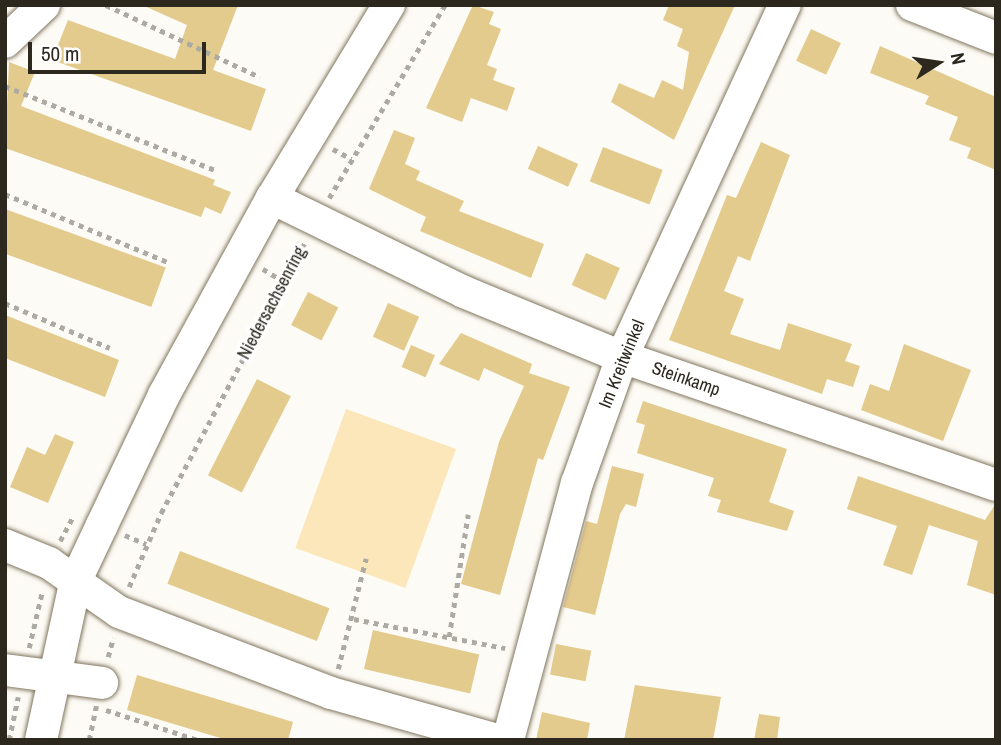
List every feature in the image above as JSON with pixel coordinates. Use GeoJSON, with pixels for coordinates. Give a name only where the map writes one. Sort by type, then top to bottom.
{"type":"FeatureCollection","features":[{"type":"Feature","properties":{"kind":"street"},"geometry":{"type":"LineString","coordinates":[[5,42],[44,5]]}},
{"type":"Feature","properties":{"kind":"street"},"geometry":{"type":"LineString","coordinates":[[41,740],[76,580],[164,395],[272,198],[389,5]]}},
{"type":"Feature","properties":{"kind":"street","name":"Im Kreitwinkel"},"geometry":{"type":"LineString","coordinates":[[508,740],[577,483],[622,357],[785,5]]}},
{"type":"Feature","properties":{"kind":"street"},"geometry":{"type":"LineString","coordinates":[[921,7],[996,38]]}},
{"type":"Feature","properties":{"kind":"street","name":"Steinkamp"},"geometry":{"type":"LineString","coordinates":[[272,198],[622,357],[996,485]]}},
{"type":"Feature","properties":{"kind":"street"},"geometry":{"type":"LineString","coordinates":[[5,545],[76,580],[119,612],[331,693],[497,740]]}},
{"type":"Feature","properties":{"kind":"street"},"geometry":{"type":"LineString","coordinates":[[5,670],[54,676],[99,695]]}},
{"type":"Feature","properties":{"kind":"path"},"geometry":{"type":"LineString","coordinates":[[106,5],[260,77]]}},
{"type":"Feature","properties":{"kind":"path","name":"Niedersachsenring"},"geometry":{"type":"LineString","coordinates":[[89,740],[119,612],[161,513],[317,220],[445,5]]}},
{"type":"Feature","properties":{"kind":"path"},"geometry":{"type":"LineString","coordinates":[[5,86],[217,171]]}},
{"type":"Feature","properties":{"kind":"path"},"geometry":{"type":"LineString","coordinates":[[5,194],[170,263]]}},
{"type":"Feature","properties":{"kind":"path"},"geometry":{"type":"LineString","coordinates":[[5,303],[110,348]]}},
{"type":"Feature","properties":{"kind":"path"},"geometry":{"type":"LineString","coordinates":[[449,638],[468,514]]}},
{"type":"Feature","properties":{"kind":"path"},"geometry":{"type":"LineString","coordinates":[[331,693],[354,619],[366,558]]}},
{"type":"Feature","properties":{"kind":"path"},"geometry":{"type":"LineString","coordinates":[[354,619],[530,653]]}},
{"type":"Feature","properties":{"kind":"path"},"geometry":{"type":"LineString","coordinates":[[99,695],[198,740]]}},
{"type":"Feature","properties":{"kind":"shaded area"},"geometry":{"type":"Polygon","coordinates":[[[346,409],[456,449],[405,588],[295,548],[346,409]]]}},
{"type":"Feature","properties":{"kind":"building"},"geometry":{"type":"Polygon","coordinates":[[[142,5],[238,5],[213,70],[266,89],[251,131],[52,60],[68,20],[175,59],[187,25],[142,5]]]}},
{"type":"Feature","properties":{"kind":"building"},"geometry":{"type":"Polygon","coordinates":[[[473,5],[494,12],[489,24],[501,29],[487,65],[497,69],[493,80],[515,88],[507,111],[471,98],[462,122],[426,108],[473,5]]]}},
{"type":"Feature","properties":{"kind":"building"},"geometry":{"type":"Polygon","coordinates":[[[669,5],[735,5],[674,140],[611,102],[619,83],[654,98],[662,80],[683,90],[689,52],[677,46],[683,29],[663,20],[669,5]]]}},
{"type":"Feature","properties":{"kind":"building"},"geometry":{"type":"Polygon","coordinates":[[[811,29],[841,43],[826,75],[796,61],[811,29]]]}},
{"type":"Feature","properties":{"kind":"building"},"geometry":{"type":"Polygon","coordinates":[[[880,46],[996,97],[996,170],[967,158],[971,148],[949,140],[958,117],[925,104],[929,96],[870,73],[880,46]]]}},
{"type":"Feature","properties":{"kind":"building"},"geometry":{"type":"Polygon","coordinates":[[[9,62],[35,72],[21,106],[215,180],[213,185],[231,192],[221,214],[205,207],[201,217],[5,148],[9,62]]]}},
{"type":"Feature","properties":{"kind":"building"},"geometry":{"type":"Polygon","coordinates":[[[394,130],[415,138],[405,164],[420,171],[416,180],[464,201],[459,211],[544,244],[531,278],[420,231],[426,217],[369,189],[394,130]]]}},
{"type":"Feature","properties":{"kind":"building"},"geometry":{"type":"Polygon","coordinates":[[[761,142],[790,155],[750,261],[738,256],[724,291],[744,299],[730,334],[780,350],[788,323],[852,344],[845,361],[860,366],[853,387],[827,379],[822,394],[669,340],[727,195],[736,198],[761,142]]]}},
{"type":"Feature","properties":{"kind":"building"},"geometry":{"type":"Polygon","coordinates":[[[538,146],[578,164],[568,187],[528,169],[538,146]]]}},
{"type":"Feature","properties":{"kind":"building"},"geometry":{"type":"Polygon","coordinates":[[[603,147],[663,170],[649,204],[590,182],[603,147]]]}},
{"type":"Feature","properties":{"kind":"building"},"geometry":{"type":"Polygon","coordinates":[[[5,209],[166,267],[151,307],[5,254],[5,209]]]}},
{"type":"Feature","properties":{"kind":"building"},"geometry":{"type":"Polygon","coordinates":[[[586,253],[620,268],[606,300],[572,285],[586,253]]]}},
{"type":"Feature","properties":{"kind":"building"},"geometry":{"type":"Polygon","coordinates":[[[308,292],[338,307],[321,340],[291,325],[308,292]]]}},
{"type":"Feature","properties":{"kind":"building"},"geometry":{"type":"Polygon","coordinates":[[[388,303],[419,317],[404,351],[373,337],[388,303]]]}},
{"type":"Feature","properties":{"kind":"building"},"geometry":{"type":"Polygon","coordinates":[[[5,315],[119,360],[105,397],[5,358],[5,315]]]}},
{"type":"Feature","properties":{"kind":"building"},"geometry":{"type":"Polygon","coordinates":[[[461,333],[532,364],[529,373],[570,387],[543,460],[538,458],[500,595],[461,584],[499,442],[524,386],[484,368],[479,381],[439,364],[461,333]]]}},
{"type":"Feature","properties":{"kind":"building"},"geometry":{"type":"Polygon","coordinates":[[[904,344],[971,370],[943,441],[861,410],[870,384],[889,391],[904,344]]]}},
{"type":"Feature","properties":{"kind":"building"},"geometry":{"type":"Polygon","coordinates":[[[411,345],[435,355],[426,377],[402,367],[411,345]]]}},
{"type":"Feature","properties":{"kind":"building"},"geometry":{"type":"Polygon","coordinates":[[[257,379],[291,396],[242,492],[208,475],[257,379]]]}},
{"type":"Feature","properties":{"kind":"building"},"geometry":{"type":"Polygon","coordinates":[[[643,401],[787,449],[769,502],[794,511],[787,531],[717,512],[721,500],[708,496],[714,478],[637,453],[645,425],[636,422],[643,401]]]}},
{"type":"Feature","properties":{"kind":"building"},"geometry":{"type":"Polygon","coordinates":[[[55,434],[74,442],[48,503],[10,487],[27,447],[45,455],[55,434]]]}},
{"type":"Feature","properties":{"kind":"building"},"geometry":{"type":"Polygon","coordinates":[[[612,466],[644,474],[636,507],[626,504],[620,514],[595,615],[563,607],[586,521],[597,524],[612,466]]]}},
{"type":"Feature","properties":{"kind":"building"},"geometry":{"type":"Polygon","coordinates":[[[858,476],[985,520],[996,503],[996,595],[967,585],[978,541],[929,525],[912,575],[883,565],[897,526],[847,509],[858,476]]]}},
{"type":"Feature","properties":{"kind":"building"},"geometry":{"type":"Polygon","coordinates":[[[180,551],[329,608],[317,641],[167,584],[180,551]]]}},
{"type":"Feature","properties":{"kind":"building"},"geometry":{"type":"Polygon","coordinates":[[[373,630],[479,655],[470,693],[364,669],[373,630]]]}},
{"type":"Feature","properties":{"kind":"building"},"geometry":{"type":"Polygon","coordinates":[[[556,644],[591,651],[585,681],[550,674],[556,644]]]}},
{"type":"Feature","properties":{"kind":"building"},"geometry":{"type":"Polygon","coordinates":[[[137,675],[293,722],[288,740],[227,740],[127,710],[137,675]]]}},
{"type":"Feature","properties":{"kind":"building"},"geometry":{"type":"Polygon","coordinates":[[[635,685],[721,697],[713,740],[624,740],[635,685]]]}},
{"type":"Feature","properties":{"kind":"building"},"geometry":{"type":"Polygon","coordinates":[[[542,712],[590,723],[587,740],[536,740],[542,712]]]}},
{"type":"Feature","properties":{"kind":"building"},"geometry":{"type":"Polygon","coordinates":[[[759,714],[780,717],[777,740],[754,740],[759,714]]]}}]}
